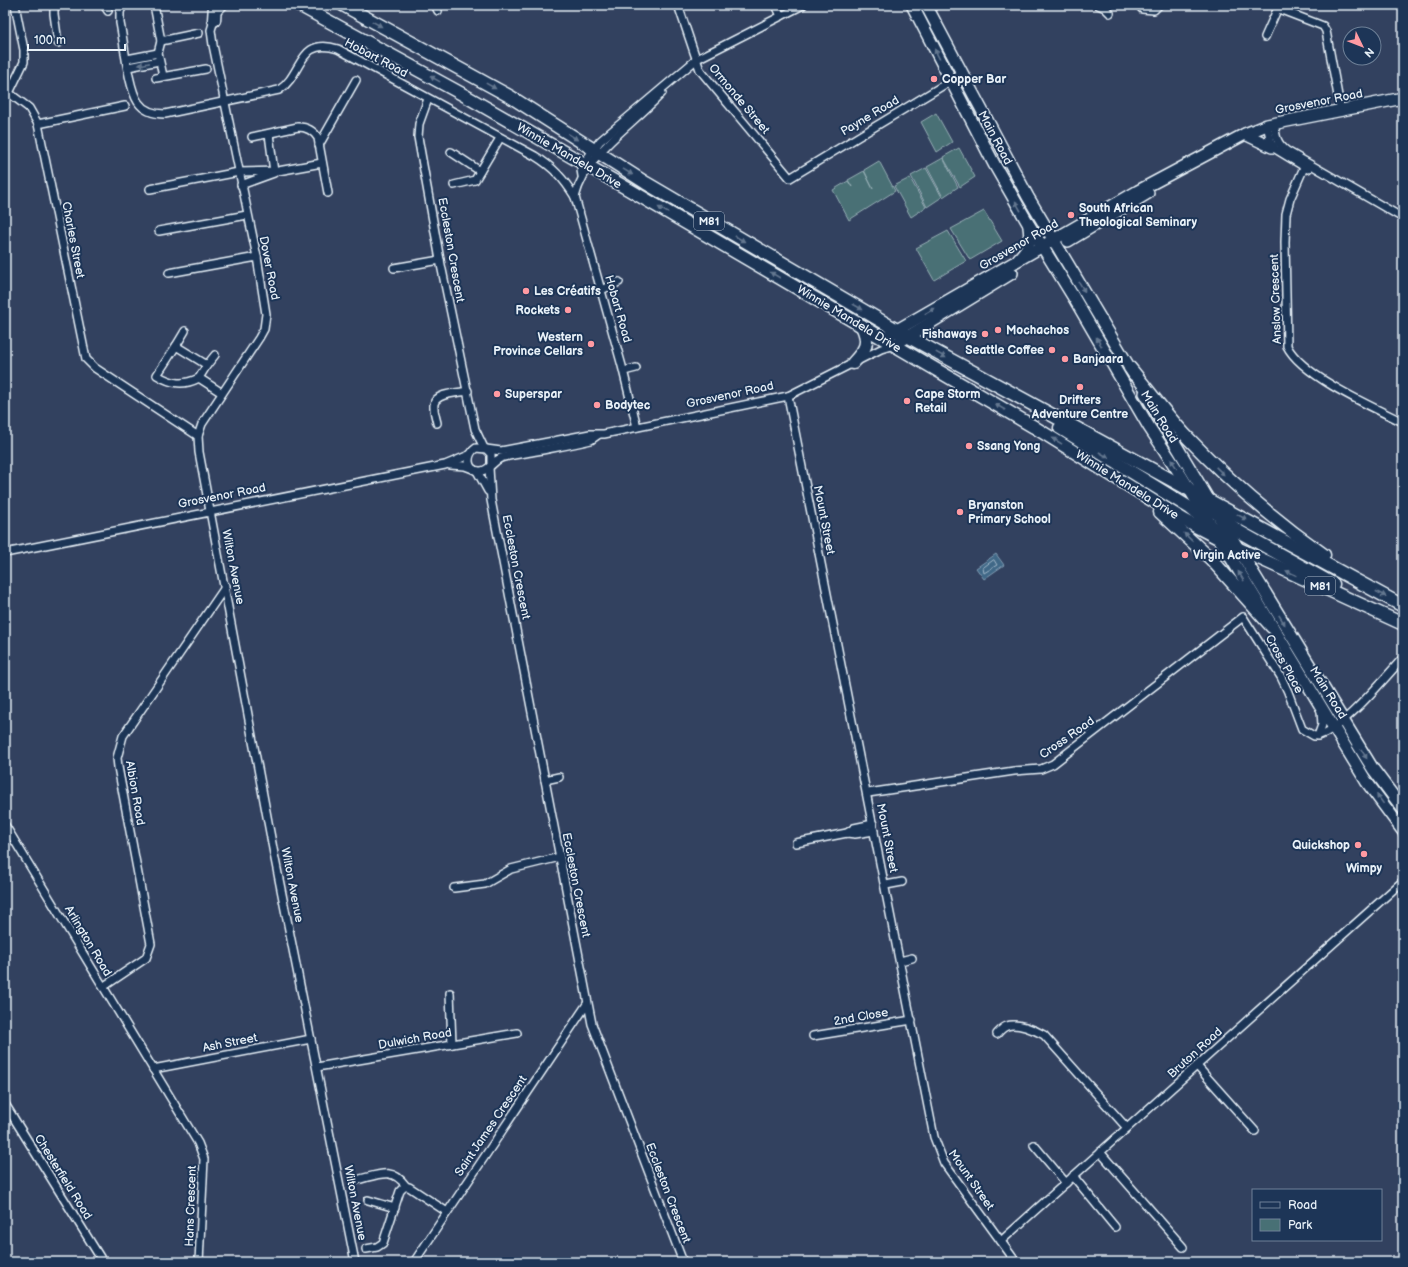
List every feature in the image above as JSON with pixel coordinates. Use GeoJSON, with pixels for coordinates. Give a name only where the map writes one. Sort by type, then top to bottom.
{"type":"FeatureCollection","features":[{"type":"Feature","properties":{"kind":"main road","name":"Winnie Mandela Drive"},"geometry":{"type":"LineString","coordinates":[[299,5],[462,94],[585,169],[862,326],[886,345],[1034,427],[1138,492],[1219,539],[1403,624]]}},
{"type":"Feature","properties":{"kind":"main road","name":"Winnie Mandela Drive"},"geometry":{"type":"LineString","coordinates":[[343,5],[511,97],[682,205],[902,333],[1403,606]]}},
{"type":"Feature","properties":{"kind":"main road","name":"Main Road"},"geometry":{"type":"LineString","coordinates":[[912,5],[950,81],[1029,225],[1149,427],[1189,489]]}},
{"type":"Feature","properties":{"kind":"main road","name":"Main Road"},"geometry":{"type":"LineString","coordinates":[[926,5],[1028,197],[1207,498],[1219,539],[1366,781],[1403,831]]}},
{"type":"Feature","properties":{"kind":"main road","name":"Grosvenor Road"},"geometry":{"type":"LineString","coordinates":[[902,333],[1056,243],[1191,168],[1199,158],[1245,134],[1271,125],[1341,112],[1403,98]]}},
{"type":"Feature","properties":{"kind":"main road"},"geometry":{"type":"LineString","coordinates":[[1245,134],[1272,147]]}},
{"type":"Feature","properties":{"kind":"main road"},"geometry":{"type":"LineString","coordinates":[[1011,265],[1027,249],[1030,239],[1029,225]]}},
{"type":"Feature","properties":{"kind":"main road","name":"Grosvenor Road"},"geometry":{"type":"LineString","coordinates":[[886,345],[902,333],[1011,265],[1044,250]]}},
{"type":"Feature","properties":{"kind":"main road"},"geometry":{"type":"LineString","coordinates":[[853,363],[866,345],[866,336],[862,326]]}},
{"type":"Feature","properties":{"kind":"main road"},"geometry":{"type":"LineString","coordinates":[[1130,368],[1187,437],[1246,495],[1280,525],[1360,583]]}},
{"type":"Feature","properties":{"kind":"main road"},"geometry":{"type":"LineString","coordinates":[[1008,392],[1071,436],[1190,508],[1238,531],[1360,598],[1382,614]]}},
{"type":"Feature","properties":{"kind":"main road"},"geometry":{"type":"LineString","coordinates":[[1189,489],[1237,548]]}},
{"type":"Feature","properties":{"kind":"main road"},"geometry":{"type":"LineString","coordinates":[[1138,492],[1210,559],[1272,627]]}},
{"type":"Feature","properties":{"kind":"main road","name":"Main Road"},"geometry":{"type":"LineString","coordinates":[[1237,548],[1373,769],[1403,809]]}},
{"type":"Feature","properties":{"kind":"street","name":"Charles Street"},"geometry":{"type":"LineString","coordinates":[[15,5],[24,56],[22,68],[7,91],[29,108],[38,124],[86,359],[95,368],[198,436]]}},
{"type":"Feature","properties":{"kind":"street"},"geometry":{"type":"LineString","coordinates":[[54,5],[58,43]]}},
{"type":"Feature","properties":{"kind":"street","name":"Hobart Road"},"geometry":{"type":"LineString","coordinates":[[123,5],[120,16],[126,59],[134,95],[140,104],[149,111],[165,114],[279,90],[289,81],[307,53],[322,47],[338,49],[552,168],[565,181],[575,197],[624,371],[637,427]]}},
{"type":"Feature","properties":{"kind":"street"},"geometry":{"type":"LineString","coordinates":[[155,5],[161,41],[159,77],[206,69]]}},
{"type":"Feature","properties":{"kind":"street","name":"Dover Road"},"geometry":{"type":"LineString","coordinates":[[211,512],[201,466],[198,436],[202,424],[259,338],[266,321],[266,308],[212,39],[217,10],[224,5]]}},
{"type":"Feature","properties":{"kind":"street","name":"Ormonde Street"},"geometry":{"type":"LineString","coordinates":[[678,5],[700,70],[790,178]]}},
{"type":"Feature","properties":{"kind":"street"},"geometry":{"type":"LineString","coordinates":[[776,5],[781,16]]}},
{"type":"Feature","properties":{"kind":"street"},"geometry":{"type":"LineString","coordinates":[[785,5],[789,12]]}},
{"type":"Feature","properties":{"kind":"street"},"geometry":{"type":"LineString","coordinates":[[575,197],[585,169],[596,152],[616,127],[666,87],[697,59],[803,5]]}},
{"type":"Feature","properties":{"kind":"street"},"geometry":{"type":"LineString","coordinates":[[1098,5],[1110,13]]}},
{"type":"Feature","properties":{"kind":"street"},"geometry":{"type":"LineString","coordinates":[[1139,5],[1149,11],[1154,10],[1159,5]]}},
{"type":"Feature","properties":{"kind":"street"},"geometry":{"type":"LineString","coordinates":[[1265,37],[1276,10],[1279,9],[1323,26],[1326,31],[1341,112]]}},
{"type":"Feature","properties":{"kind":"street"},"geometry":{"type":"LineString","coordinates":[[161,41],[199,33]]}},
{"type":"Feature","properties":{"kind":"street"},"geometry":{"type":"LineString","coordinates":[[126,59],[159,57]]}},
{"type":"Feature","properties":{"kind":"street"},"geometry":{"type":"LineString","coordinates":[[128,66],[159,57]]}},
{"type":"Feature","properties":{"kind":"street","name":"Payne Road"},"geometry":{"type":"LineString","coordinates":[[790,178],[962,74]]}},
{"type":"Feature","properties":{"kind":"street"},"geometry":{"type":"LineString","coordinates":[[319,145],[356,80]]}},
{"type":"Feature","properties":{"kind":"street","name":"Eccleston Crescent"},"geometry":{"type":"LineString","coordinates":[[428,99],[419,124],[418,137],[440,260],[475,429],[485,448]]}},
{"type":"Feature","properties":{"kind":"street"},"geometry":{"type":"LineString","coordinates":[[38,124],[125,106]]}},
{"type":"Feature","properties":{"kind":"street"},"geometry":{"type":"LineString","coordinates":[[1271,125],[1272,147],[1305,166],[1356,191],[1403,218]]}},
{"type":"Feature","properties":{"kind":"street"},"geometry":{"type":"LineString","coordinates":[[1271,125],[1280,145],[1305,166]]}},
{"type":"Feature","properties":{"kind":"street"},"geometry":{"type":"LineString","coordinates":[[252,137],[304,127],[316,135],[328,193]]}},
{"type":"Feature","properties":{"kind":"street"},"geometry":{"type":"LineString","coordinates":[[269,134],[275,171]]}},
{"type":"Feature","properties":{"kind":"street"},"geometry":{"type":"LineString","coordinates":[[454,185],[473,181],[500,138]]}},
{"type":"Feature","properties":{"kind":"street"},"geometry":{"type":"LineString","coordinates":[[451,152],[480,171]]}},
{"type":"Feature","properties":{"kind":"street"},"geometry":{"type":"LineString","coordinates":[[150,189],[239,172],[275,171],[322,163]]}},
{"type":"Feature","properties":{"kind":"street","name":"Anslow Crescent"},"geometry":{"type":"LineString","coordinates":[[1305,166],[1290,199],[1286,214],[1285,242],[1287,346],[1296,358],[1326,381],[1403,422]]}},
{"type":"Feature","properties":{"kind":"street"},"geometry":{"type":"LineString","coordinates":[[241,185],[275,171]]}},
{"type":"Feature","properties":{"kind":"street"},"geometry":{"type":"LineString","coordinates":[[159,231],[247,215]]}},
{"type":"Feature","properties":{"kind":"street"},"geometry":{"type":"LineString","coordinates":[[169,273],[256,257]]}},
{"type":"Feature","properties":{"kind":"street"},"geometry":{"type":"LineString","coordinates":[[394,268],[440,260]]}},
{"type":"Feature","properties":{"kind":"street"},"geometry":{"type":"LineString","coordinates":[[601,290],[619,282]]}},
{"type":"Feature","properties":{"kind":"street"},"geometry":{"type":"LineString","coordinates":[[185,331],[157,375],[168,382],[182,384],[199,378],[215,355]]}},
{"type":"Feature","properties":{"kind":"street","name":"Grosvenor Road"},"geometry":{"type":"LineString","coordinates":[[485,448],[501,451],[590,434],[598,435],[788,396],[886,345]]}},
{"type":"Feature","properties":{"kind":"street"},"geometry":{"type":"LineString","coordinates":[[176,346],[207,366]]}},
{"type":"Feature","properties":{"kind":"street"},"geometry":{"type":"LineString","coordinates":[[624,371],[636,368]]}},
{"type":"Feature","properties":{"kind":"street"},"geometry":{"type":"LineString","coordinates":[[199,378],[222,393]]}},
{"type":"Feature","properties":{"kind":"street"},"geometry":{"type":"LineString","coordinates":[[437,423],[433,407],[434,402],[438,398],[468,391]]}},
{"type":"Feature","properties":{"kind":"street","name":"Mount Street"},"geometry":{"type":"LineString","coordinates":[[788,396],[868,793],[873,828],[886,886],[930,1117],[940,1157],[1016,1262]]}},
{"type":"Feature","properties":{"kind":"street","name":"Eccleston Crescent"},"geometry":{"type":"LineString","coordinates":[[471,453],[475,429]]}},
{"type":"Feature","properties":{"kind":"street","name":"Grosvenor Road"},"geometry":{"type":"LineString","coordinates":[[490,466],[505,457],[591,440],[598,435]]}},
{"type":"Feature","properties":{"kind":"street"},"geometry":{"type":"LineString","coordinates":[[485,448],[491,454],[490,466],[485,470],[476,471],[470,466],[468,461],[471,453],[485,448]]}},
{"type":"Feature","properties":{"kind":"street","name":"Grosvenor Road"},"geometry":{"type":"LineString","coordinates":[[5,554],[445,465],[471,453]]}},
{"type":"Feature","properties":{"kind":"street","name":"Grosvenor Road"},"geometry":{"type":"LineString","coordinates":[[445,465],[465,466],[476,471]]}},
{"type":"Feature","properties":{"kind":"street","name":"Eccleston Crescent"},"geometry":{"type":"LineString","coordinates":[[490,466],[491,500],[587,1004],[592,1024],[683,1262]]}},
{"type":"Feature","properties":{"kind":"street","name":"Eccleston Crescent"},"geometry":{"type":"LineString","coordinates":[[476,471],[482,479],[491,500]]}},
{"type":"Feature","properties":{"kind":"street","name":"Wilton Avenue"},"geometry":{"type":"LineString","coordinates":[[211,512],[226,586],[274,854],[312,1039],[355,1262]]}},
{"type":"Feature","properties":{"kind":"street","name":"Albion Road"},"geometry":{"type":"LineString","coordinates":[[103,987],[146,958],[151,944],[118,767],[119,746],[123,736],[142,707],[226,586]]}},
{"type":"Feature","properties":{"kind":"street","name":"Cross Road"},"geometry":{"type":"LineString","coordinates":[[868,793],[1014,771],[1041,769],[1053,764],[1244,617]]}},
{"type":"Feature","properties":{"kind":"street","name":"Cross Place"},"geometry":{"type":"LineString","coordinates":[[1244,617],[1281,677],[1302,729],[1311,735],[1318,736]]}},
{"type":"Feature","properties":{"kind":"street"},"geometry":{"type":"LineString","coordinates":[[1318,736],[1334,728],[1344,720],[1403,658]]}},
{"type":"Feature","properties":{"kind":"street"},"geometry":{"type":"LineString","coordinates":[[1318,736],[1322,722],[1321,708]]}},
{"type":"Feature","properties":{"kind":"street"},"geometry":{"type":"LineString","coordinates":[[545,780],[559,777]]}},
{"type":"Feature","properties":{"kind":"street","name":"Arlington Road"},"geometry":{"type":"LineString","coordinates":[[5,825],[153,1069]]}},
{"type":"Feature","properties":{"kind":"street"},"geometry":{"type":"LineString","coordinates":[[796,843],[848,833],[860,834],[873,828]]}},
{"type":"Feature","properties":{"kind":"street"},"geometry":{"type":"LineString","coordinates":[[454,888],[485,884],[511,869],[560,857]]}},
{"type":"Feature","properties":{"kind":"street","name":"Bruton Road"},"geometry":{"type":"LineString","coordinates":[[1001,1241],[1403,881]]}},
{"type":"Feature","properties":{"kind":"street"},"geometry":{"type":"LineString","coordinates":[[886,886],[902,882]]}},
{"type":"Feature","properties":{"kind":"street"},"geometry":{"type":"LineString","coordinates":[[900,961],[912,958]]}},
{"type":"Feature","properties":{"kind":"street"},"geometry":{"type":"LineString","coordinates":[[450,993],[452,1044]]}},
{"type":"Feature","properties":{"kind":"street","name":"Saint James Crescent"},"geometry":{"type":"LineString","coordinates":[[414,1262],[587,1004]]}},
{"type":"Feature","properties":{"kind":"street","name":"2nd Close"},"geometry":{"type":"LineString","coordinates":[[813,1036],[912,1020]]}},
{"type":"Feature","properties":{"kind":"street"},"geometry":{"type":"LineString","coordinates":[[997,1034],[1008,1026],[1014,1025],[1030,1029],[1044,1035],[1127,1128]]}},
{"type":"Feature","properties":{"kind":"street","name":"Dulwich Road"},"geometry":{"type":"LineString","coordinates":[[317,1067],[517,1033]]}},
{"type":"Feature","properties":{"kind":"street","name":"Ash Street"},"geometry":{"type":"LineString","coordinates":[[153,1069],[312,1039]]}},
{"type":"Feature","properties":{"kind":"street"},"geometry":{"type":"LineString","coordinates":[[1197,1066],[1255,1131]]}},
{"type":"Feature","properties":{"kind":"street","name":"Hans Crescent"},"geometry":{"type":"LineString","coordinates":[[153,1069],[189,1127],[204,1159],[199,1262]]}},
{"type":"Feature","properties":{"kind":"street","name":"Chesterfield Road"},"geometry":{"type":"LineString","coordinates":[[5,1104],[103,1262]]}},
{"type":"Feature","properties":{"kind":"street"},"geometry":{"type":"LineString","coordinates":[[1034,1145],[1066,1183]]}},
{"type":"Feature","properties":{"kind":"street"},"geometry":{"type":"LineString","coordinates":[[1100,1152],[1183,1247]]}},
{"type":"Feature","properties":{"kind":"street"},"geometry":{"type":"LineString","coordinates":[[357,1180],[385,1172],[399,1178],[406,1186],[447,1212]]}},
{"type":"Feature","properties":{"kind":"street"},"geometry":{"type":"LineString","coordinates":[[1073,1176],[1115,1227]]}},
{"type":"Feature","properties":{"kind":"street"},"geometry":{"type":"LineString","coordinates":[[366,1249],[377,1247],[383,1243],[400,1191],[406,1186]]}},
{"type":"Feature","properties":{"kind":"street"},"geometry":{"type":"LineString","coordinates":[[368,1200],[395,1208]]}},
{"type":"Feature","properties":{"kind":"green space"},"geometry":{"type":"Polygon","coordinates":[[[936,113],[952,142],[937,152],[921,122],[936,113]]]}},
{"type":"Feature","properties":{"kind":"green space"},"geometry":{"type":"Polygon","coordinates":[[[959,148],[975,177],[960,187],[943,157],[959,148]]]}},
{"type":"Feature","properties":{"kind":"green space"},"geometry":{"type":"Polygon","coordinates":[[[943,158],[958,187],[943,197],[927,167],[943,158]]]}},
{"type":"Feature","properties":{"kind":"green space"},"geometry":{"type":"Polygon","coordinates":[[[879,161],[895,191],[849,220],[833,190],[848,181],[852,187],[848,180],[864,171],[873,189],[864,170],[879,161]]]}},
{"type":"Feature","properties":{"kind":"green space"},"geometry":{"type":"Polygon","coordinates":[[[926,168],[942,197],[927,207],[911,176],[926,168]]]}},
{"type":"Feature","properties":{"kind":"green space"},"geometry":{"type":"Polygon","coordinates":[[[910,178],[926,207],[911,217],[894,186],[910,178]]]}},
{"type":"Feature","properties":{"kind":"green space"},"geometry":{"type":"Polygon","coordinates":[[[984,211],[1002,241],[970,260],[951,229],[984,211]]]}},
{"type":"Feature","properties":{"kind":"green space"},"geometry":{"type":"Polygon","coordinates":[[[948,231],[966,261],[934,280],[916,248],[948,231]]]}},
{"type":"Feature","properties":{"kind":"water"},"geometry":{"type":"Polygon","coordinates":[[[996,554],[1004,565],[984,579],[976,568],[996,554]]]}},
{"type":"Feature","properties":{"kind":"place","name":"Copper Bar"},"geometry":{"type":"Point","coordinates":[934,79]}},
{"type":"Feature","properties":{"kind":"place","name":"South African Theological Seminary"},"geometry":{"type":"Point","coordinates":[1071,215]}},
{"type":"Feature","properties":{"kind":"place","name":"Les Créatifs"},"geometry":{"type":"Point","coordinates":[526,291]}},
{"type":"Feature","properties":{"kind":"place","name":"Rockets"},"geometry":{"type":"Point","coordinates":[568,310]}},
{"type":"Feature","properties":{"kind":"place","name":"Mochachos"},"geometry":{"type":"Point","coordinates":[998,330]}},
{"type":"Feature","properties":{"kind":"place","name":"Fishaways"},"geometry":{"type":"Point","coordinates":[985,334]}},
{"type":"Feature","properties":{"kind":"place","name":"Western Province Cellars"},"geometry":{"type":"Point","coordinates":[591,344]}},
{"type":"Feature","properties":{"kind":"place","name":"Seattle Coffee"},"geometry":{"type":"Point","coordinates":[1052,350]}},
{"type":"Feature","properties":{"kind":"place","name":"Banjaara"},"geometry":{"type":"Point","coordinates":[1065,359]}},
{"type":"Feature","properties":{"kind":"place","name":"Drifters Adventure Centre"},"geometry":{"type":"Point","coordinates":[1080,387]}},
{"type":"Feature","properties":{"kind":"place","name":"Superspar"},"geometry":{"type":"Point","coordinates":[497,394]}},
{"type":"Feature","properties":{"kind":"place","name":"Cape Storm Retail"},"geometry":{"type":"Point","coordinates":[907,401]}},
{"type":"Feature","properties":{"kind":"place","name":"Bodytec"},"geometry":{"type":"Point","coordinates":[597,405]}},
{"type":"Feature","properties":{"kind":"place","name":"Ssang Yong"},"geometry":{"type":"Point","coordinates":[969,446]}},
{"type":"Feature","properties":{"kind":"place","name":"Bryanston Primary School"},"geometry":{"type":"Point","coordinates":[960,512]}},
{"type":"Feature","properties":{"kind":"place","name":"Virgin Active"},"geometry":{"type":"Point","coordinates":[1185,555]}},
{"type":"Feature","properties":{"kind":"place","name":"Quickshop"},"geometry":{"type":"Point","coordinates":[1358,845]}},
{"type":"Feature","properties":{"kind":"place","name":"Wimpy"},"geometry":{"type":"Point","coordinates":[1364,854]}}]}
